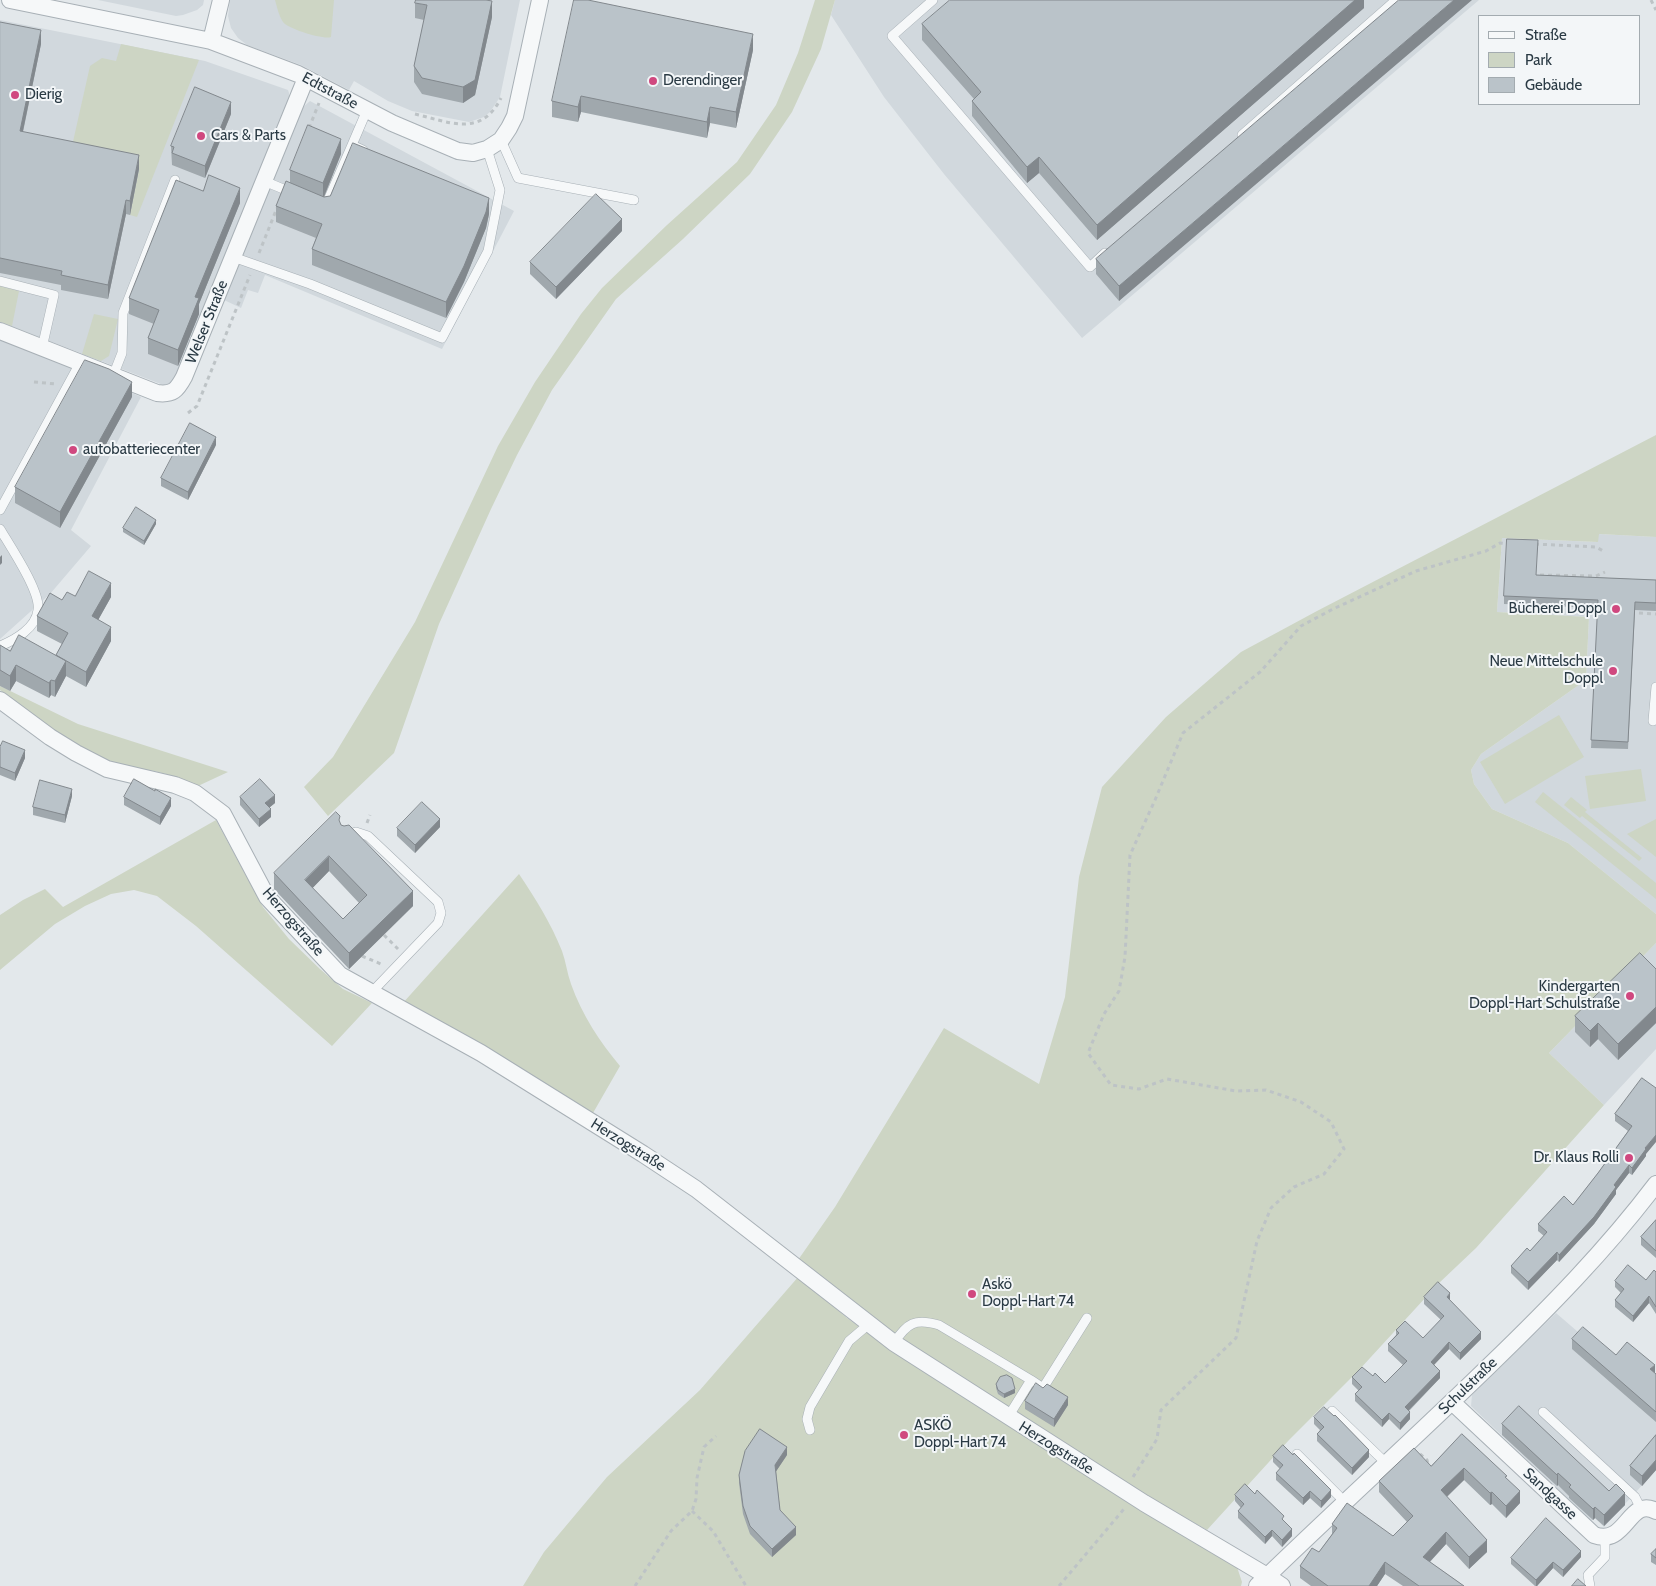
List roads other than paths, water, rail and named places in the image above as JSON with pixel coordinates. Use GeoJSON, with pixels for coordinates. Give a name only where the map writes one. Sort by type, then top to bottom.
{"type":"FeatureCollection","features":[{"type":"Feature","properties":{"kind":"street","name":"Edtstraße"},"geometry":{"type":"LineString","coordinates":[[10,0],[211,41],[306,78],[392,123],[458,151],[473,153],[487,150]]}},
{"type":"Feature","properties":{"kind":"street"},"geometry":{"type":"LineString","coordinates":[[211,41],[221,0]]}},
{"type":"Feature","properties":{"kind":"street"},"geometry":{"type":"LineString","coordinates":[[487,150],[501,140],[514,116],[540,0]]}},
{"type":"Feature","properties":{"kind":"street","name":"Welser Straße"},"geometry":{"type":"LineString","coordinates":[[0,332],[157,393],[166,394],[173,392],[179,386],[184,376],[306,78]]}},
{"type":"Feature","properties":{"kind":"street","name":"Herzogstraße"},"geometry":{"type":"LineString","coordinates":[[0,700],[50,737],[107,769],[175,785],[195,793],[223,814],[267,897],[340,975],[481,1053],[643,1154],[696,1189],[894,1344],[1262,1581],[1282,1586]]}},
{"type":"Feature","properties":{"kind":"street","name":"Schulstraße"},"geometry":{"type":"LineString","coordinates":[[1262,1581],[1542,1315],[1632,1216],[1656,1184]]}},
{"type":"Feature","properties":{"kind":"street","name":"Sandgasse"},"geometry":{"type":"LineString","coordinates":[[1452,1402],[1594,1535],[1604,1538]]}},
{"type":"Feature","properties":{"kind":"street"},"geometry":{"type":"LineString","coordinates":[[1604,1538],[1618,1532],[1634,1513],[1649,1510]]}},
{"type":"Feature","properties":{"kind":"lane"},"geometry":{"type":"LineString","coordinates":[[933,0],[892,36],[1090,267],[1112,247]]}},
{"type":"Feature","properties":{"kind":"lane"},"geometry":{"type":"LineString","coordinates":[[1232,143],[1396,0]]}},
{"type":"Feature","properties":{"kind":"lane"},"geometry":{"type":"LineString","coordinates":[[317,203],[326,207],[367,110]]}},
{"type":"Feature","properties":{"kind":"lane"},"geometry":{"type":"LineString","coordinates":[[501,140],[518,178],[634,200]]}},
{"type":"Feature","properties":{"kind":"lane"},"geometry":{"type":"LineString","coordinates":[[352,145],[370,153]]}},
{"type":"Feature","properties":{"kind":"lane"},"geometry":{"type":"LineString","coordinates":[[233,257],[310,284],[442,338],[488,251],[500,190],[487,150]]}},
{"type":"Feature","properties":{"kind":"lane"},"geometry":{"type":"LineString","coordinates":[[113,376],[122,353],[123,313],[176,180]]}},
{"type":"Feature","properties":{"kind":"lane"},"geometry":{"type":"LineString","coordinates":[[264,180],[301,196]]}},
{"type":"Feature","properties":{"kind":"lane"},"geometry":{"type":"LineString","coordinates":[[487,206],[496,210]]}},
{"type":"Feature","properties":{"kind":"lane"},"geometry":{"type":"LineString","coordinates":[[0,281],[54,295],[42,348]]}},
{"type":"Feature","properties":{"kind":"lane"},"geometry":{"type":"LineString","coordinates":[[0,510],[80,363]]}},
{"type":"Feature","properties":{"kind":"lane"},"geometry":{"type":"LineString","coordinates":[[0,529],[34,589],[38,601],[38,611],[26,631],[0,646]]}},
{"type":"Feature","properties":{"kind":"lane"},"geometry":{"type":"LineString","coordinates":[[1653,722],[1656,687]]}},
{"type":"Feature","properties":{"kind":"lane"},"geometry":{"type":"LineString","coordinates":[[345,836],[356,832],[368,836],[438,902],[441,913],[438,923],[371,993]]}},
{"type":"Feature","properties":{"kind":"lane"},"geometry":{"type":"LineString","coordinates":[[894,1344],[907,1326],[925,1321],[939,1326],[1043,1388],[1087,1318]]}},
{"type":"Feature","properties":{"kind":"lane"},"geometry":{"type":"LineString","coordinates":[[810,1430],[807,1419],[810,1407],[849,1341],[869,1324]]}},
{"type":"Feature","properties":{"kind":"lane"},"geometry":{"type":"LineString","coordinates":[[1008,1417],[1031,1380]]}},
{"type":"Feature","properties":{"kind":"lane"},"geometry":{"type":"LineString","coordinates":[[1332,1411],[1387,1464]]}},
{"type":"Feature","properties":{"kind":"lane"},"geometry":{"type":"LineString","coordinates":[[1543,1412],[1649,1510]]}},
{"type":"Feature","properties":{"kind":"lane"},"geometry":{"type":"LineString","coordinates":[[1297,1454],[1339,1496],[1344,1504]]}},
{"type":"Feature","properties":{"kind":"lane"},"geometry":{"type":"LineString","coordinates":[[1590,1586],[1588,1575],[1605,1556],[1604,1538]]}},
{"type":"Feature","properties":{"kind":"place","name":"Derendinger"},"geometry":{"type":"Point","coordinates":[653,81]}},
{"type":"Feature","properties":{"kind":"place","name":"Dierig"},"geometry":{"type":"Point","coordinates":[15,95]}},
{"type":"Feature","properties":{"kind":"place","name":"Cars & Parts"},"geometry":{"type":"Point","coordinates":[201,136]}},
{"type":"Feature","properties":{"kind":"place","name":"autobatteriecenter"},"geometry":{"type":"Point","coordinates":[73,450]}},
{"type":"Feature","properties":{"kind":"place","name":"Bücherei Doppl"},"geometry":{"type":"Point","coordinates":[1616,609]}},
{"type":"Feature","properties":{"kind":"place","name":"Neue Mittelschule Doppl"},"geometry":{"type":"Point","coordinates":[1613,671]}},
{"type":"Feature","properties":{"kind":"place","name":"Kindergarten Doppl-Hart Schulstraße"},"geometry":{"type":"Point","coordinates":[1630,996]}},
{"type":"Feature","properties":{"kind":"place","name":"Dr. Klaus Rolli"},"geometry":{"type":"Point","coordinates":[1629,1158]}},
{"type":"Feature","properties":{"kind":"place","name":"Askö Doppl-Hart 74"},"geometry":{"type":"Point","coordinates":[972,1294]}},
{"type":"Feature","properties":{"kind":"place","name":"ASKÖ Doppl-Hart 74"},"geometry":{"type":"Point","coordinates":[904,1435]}}]}
